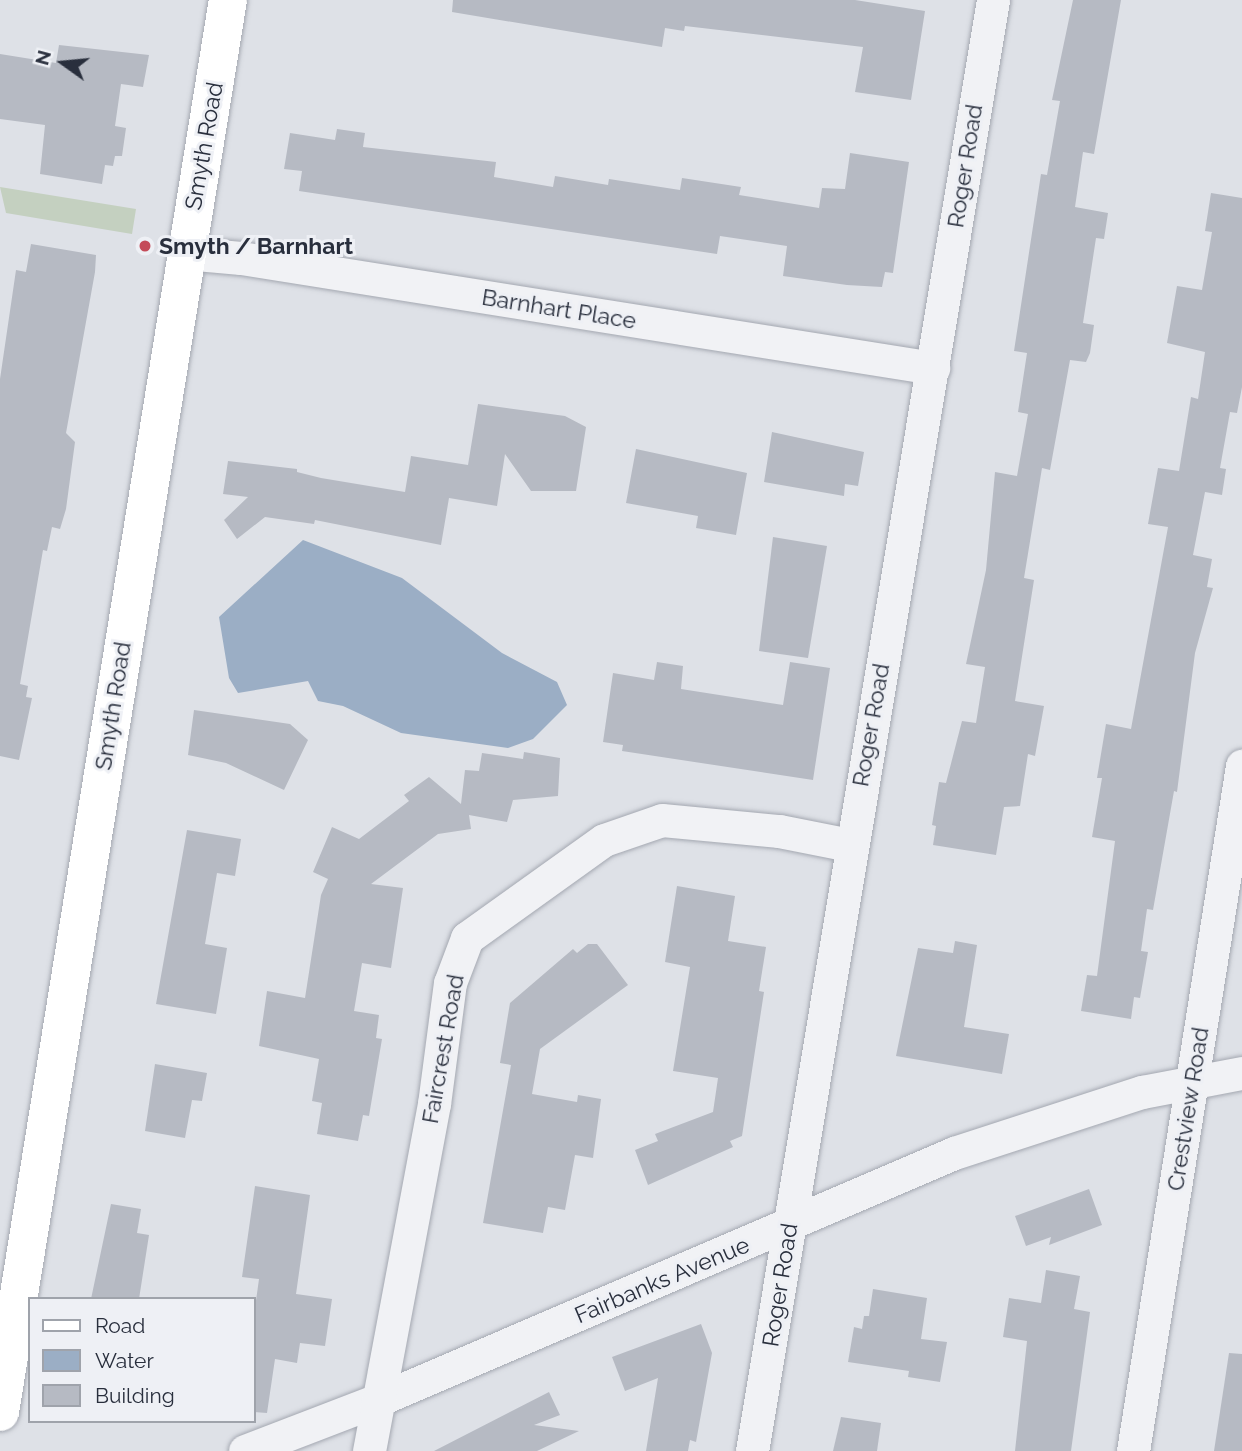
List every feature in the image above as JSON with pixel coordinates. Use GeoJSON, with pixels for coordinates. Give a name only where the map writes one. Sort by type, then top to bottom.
{"type":"FeatureCollection","features":[{"type":"Feature","properties":{"kind":"main road","name":"Smyth Road"},"geometry":{"type":"LineString","coordinates":[[0,1412],[6,1332],[228,0]]}},
{"type":"Feature","properties":{"kind":"street","name":"Roger Road"},"geometry":{"type":"LineString","coordinates":[[752,1451],[850,845],[933,368],[993,0]]}},
{"type":"Feature","properties":{"kind":"street","name":"Barnhart Place"},"geometry":{"type":"LineString","coordinates":[[185,253],[241,258],[933,368]]}},
{"type":"Feature","properties":{"kind":"street","name":"Crestview Road"},"geometry":{"type":"LineString","coordinates":[[1133,1451],[1242,766]]}},
{"type":"Feature","properties":{"kind":"street","name":"Faircrest Road"},"geometry":{"type":"LineString","coordinates":[[369,1451],[434,1104],[450,983],[467,939],[604,839],[662,820],[779,831],[850,845]]}},
{"type":"Feature","properties":{"kind":"street","name":"Fairbanks Avenue"},"geometry":{"type":"LineString","coordinates":[[246,1451],[378,1400],[790,1226],[954,1153],[1142,1092],[1242,1073]]}},
{"type":"Feature","properties":{"kind":"green space"},"geometry":{"type":"Polygon","coordinates":[[[0,187],[136,209],[132,234],[6,213],[0,187]]]}},
{"type":"Feature","properties":{"kind":"water"},"geometry":{"type":"Polygon","coordinates":[[[303,540],[402,578],[502,653],[557,682],[567,705],[533,739],[508,748],[401,733],[343,706],[318,701],[308,681],[238,693],[229,678],[219,617],[303,540]]]}},
{"type":"Feature","properties":{"kind":"building"},"geometry":{"type":"Polygon","coordinates":[[[453,0],[855,0],[925,11],[911,100],[855,92],[863,47],[685,26],[684,31],[665,28],[662,47],[452,12],[453,0]]]}},
{"type":"Feature","properties":{"kind":"building"},"geometry":{"type":"Polygon","coordinates":[[[1073,0],[1121,0],[1094,154],[1083,152],[1075,207],[1108,213],[1104,239],[1096,238],[1083,323],[1094,325],[1090,353],[1086,362],[1070,360],[1050,470],[1042,468],[1024,578],[1034,580],[1015,701],[1044,706],[1035,756],[1028,754],[1020,806],[1004,807],[996,855],[933,845],[936,826],[932,825],[939,782],[946,783],[962,721],[976,723],[985,667],[966,664],[986,570],[995,472],[1017,476],[1028,414],[1018,412],[1027,353],[1014,351],[1041,174],[1047,175],[1060,101],[1052,100],[1073,0]]]}},
{"type":"Feature","properties":{"kind":"building"},"geometry":{"type":"Polygon","coordinates":[[[59,45],[149,55],[143,87],[121,84],[115,126],[126,128],[122,156],[115,156],[113,166],[105,165],[102,184],[40,174],[45,125],[0,119],[0,54],[56,63],[59,45]]]}},
{"type":"Feature","properties":{"kind":"building"},"geometry":{"type":"Polygon","coordinates":[[[337,129],[365,133],[363,147],[496,162],[494,177],[553,187],[555,176],[608,185],[609,179],[680,190],[682,178],[741,187],[739,195],[819,208],[822,188],[845,189],[850,153],[909,162],[893,273],[885,272],[882,287],[847,285],[783,276],[787,246],[720,236],[717,254],[299,191],[302,171],[284,169],[290,133],[335,140],[337,129]]]}},
{"type":"Feature","properties":{"kind":"building"},"geometry":{"type":"Polygon","coordinates":[[[1211,193],[1242,198],[1242,387],[1237,413],[1230,412],[1220,468],[1226,469],[1222,495],[1205,492],[1193,555],[1212,559],[1207,587],[1213,588],[1195,653],[1177,792],[1174,791],[1153,910],[1147,909],[1141,951],[1148,952],[1140,998],[1134,997],[1131,1019],[1081,1011],[1087,975],[1097,976],[1115,841],[1092,837],[1102,778],[1097,778],[1106,724],[1131,729],[1168,527],[1148,524],[1158,468],[1179,471],[1191,397],[1198,399],[1205,352],[1167,343],[1177,286],[1202,290],[1212,232],[1205,231],[1211,193]]]}},
{"type":"Feature","properties":{"kind":"building"},"geometry":{"type":"Polygon","coordinates":[[[31,244],[96,255],[66,433],[75,442],[66,509],[60,529],[52,527],[47,551],[43,550],[20,684],[28,686],[26,697],[32,698],[19,760],[0,756],[0,379],[16,270],[26,272],[31,244]]]}},
{"type":"Feature","properties":{"kind":"building"},"geometry":{"type":"Polygon","coordinates":[[[478,404],[565,416],[586,427],[576,491],[531,491],[505,454],[497,506],[449,498],[441,545],[315,520],[314,524],[265,517],[237,539],[224,520],[248,497],[223,494],[228,461],[297,469],[297,472],[321,478],[405,492],[411,456],[468,465],[478,404]]]}},
{"type":"Feature","properties":{"kind":"building"},"geometry":{"type":"Polygon","coordinates":[[[772,432],[864,452],[858,486],[845,484],[844,496],[764,482],[772,432]]]}},
{"type":"Feature","properties":{"kind":"building"},"geometry":{"type":"Polygon","coordinates":[[[636,449],[747,473],[736,535],[696,528],[698,516],[626,503],[636,449]]]}},
{"type":"Feature","properties":{"kind":"building"},"geometry":{"type":"Polygon","coordinates":[[[773,537],[827,546],[808,658],[759,651],[773,537]]]}},
{"type":"Feature","properties":{"kind":"building"},"geometry":{"type":"Polygon","coordinates":[[[657,662],[683,666],[681,689],[783,705],[790,662],[830,668],[813,780],[622,751],[623,745],[603,742],[613,673],[654,680],[657,662]]]}},
{"type":"Feature","properties":{"kind":"building"},"geometry":{"type":"Polygon","coordinates":[[[194,710],[290,724],[308,740],[284,790],[226,763],[188,755],[194,710]]]}},
{"type":"Feature","properties":{"kind":"building"},"geometry":{"type":"Polygon","coordinates":[[[524,752],[560,758],[558,796],[513,800],[507,822],[469,815],[471,829],[438,834],[371,884],[403,888],[391,968],[362,963],[354,1011],[379,1015],[376,1038],[382,1039],[369,1116],[363,1115],[358,1141],[317,1134],[322,1103],[312,1101],[319,1059],[259,1046],[267,991],[305,998],[321,895],[328,879],[313,872],[332,827],[359,839],[409,801],[404,795],[429,777],[461,804],[465,770],[479,771],[482,753],[523,759],[524,752]]]}},
{"type":"Feature","properties":{"kind":"building"},"geometry":{"type":"Polygon","coordinates":[[[187,830],[241,839],[235,876],[217,873],[205,944],[227,948],[216,1014],[156,1004],[187,830]]]}},
{"type":"Feature","properties":{"kind":"building"},"geometry":{"type":"Polygon","coordinates":[[[677,886],[735,896],[728,941],[766,947],[759,991],[764,992],[742,1136],[730,1141],[733,1147],[648,1185],[635,1150],[658,1141],[655,1134],[713,1112],[718,1078],[673,1071],[690,967],[665,962],[677,886]]]}},
{"type":"Feature","properties":{"kind":"building"},"geometry":{"type":"Polygon","coordinates":[[[955,941],[977,945],[964,1027],[1009,1034],[1002,1074],[896,1056],[918,948],[953,953],[955,941]]]}},
{"type":"Feature","properties":{"kind":"building"},"geometry":{"type":"Polygon","coordinates":[[[588,944],[597,944],[628,985],[540,1049],[532,1094],[577,1102],[578,1095],[601,1099],[593,1158],[575,1155],[565,1210],[548,1207],[543,1233],[483,1223],[511,1065],[500,1063],[510,1003],[573,949],[577,953],[588,944]]]}},
{"type":"Feature","properties":{"kind":"building"},"geometry":{"type":"Polygon","coordinates":[[[155,1064],[207,1073],[202,1101],[192,1100],[185,1138],[145,1131],[155,1064]]]}},
{"type":"Feature","properties":{"kind":"building"},"geometry":{"type":"Polygon","coordinates":[[[255,1186],[310,1195],[296,1294],[332,1299],[325,1346],[300,1343],[297,1363],[275,1359],[267,1413],[256,1412],[256,1301],[259,1279],[242,1277],[255,1186]]]}},
{"type":"Feature","properties":{"kind":"building"},"geometry":{"type":"Polygon","coordinates":[[[1089,1189],[1102,1225],[1049,1245],[1051,1237],[1026,1246],[1015,1216],[1089,1189]]]}},
{"type":"Feature","properties":{"kind":"building"},"geometry":{"type":"Polygon","coordinates":[[[111,1204],[141,1209],[137,1233],[149,1235],[139,1297],[91,1297],[111,1204]]]}},
{"type":"Feature","properties":{"kind":"building"},"geometry":{"type":"Polygon","coordinates":[[[1046,1270],[1080,1276],[1074,1309],[1090,1312],[1071,1451],[1015,1451],[1027,1341],[1003,1337],[1009,1298],[1041,1303],[1046,1270]]]}},
{"type":"Feature","properties":{"kind":"building"},"geometry":{"type":"Polygon","coordinates":[[[873,1289],[927,1298],[921,1339],[947,1342],[940,1382],[908,1377],[909,1371],[848,1362],[854,1327],[862,1329],[864,1316],[869,1316],[873,1289]]]}},
{"type":"Feature","properties":{"kind":"building"},"geometry":{"type":"Polygon","coordinates":[[[701,1324],[712,1353],[696,1442],[690,1440],[688,1451],[646,1451],[658,1378],[625,1391],[612,1357],[701,1324]]]}},
{"type":"Feature","properties":{"kind":"building"},"geometry":{"type":"Polygon","coordinates":[[[1229,1353],[1242,1354],[1242,1451],[1214,1451],[1229,1353]]]}},
{"type":"Feature","properties":{"kind":"building"},"geometry":{"type":"Polygon","coordinates":[[[549,1392],[560,1415],[534,1425],[579,1431],[537,1451],[434,1451],[549,1392]]]}},
{"type":"Feature","properties":{"kind":"building"},"geometry":{"type":"Polygon","coordinates":[[[841,1417],[881,1423],[877,1451],[833,1451],[841,1417]]]}},
{"type":"Feature","properties":{"kind":"place","name":"Smyth / Barnhart"},"geometry":{"type":"Point","coordinates":[145,246]}}]}
